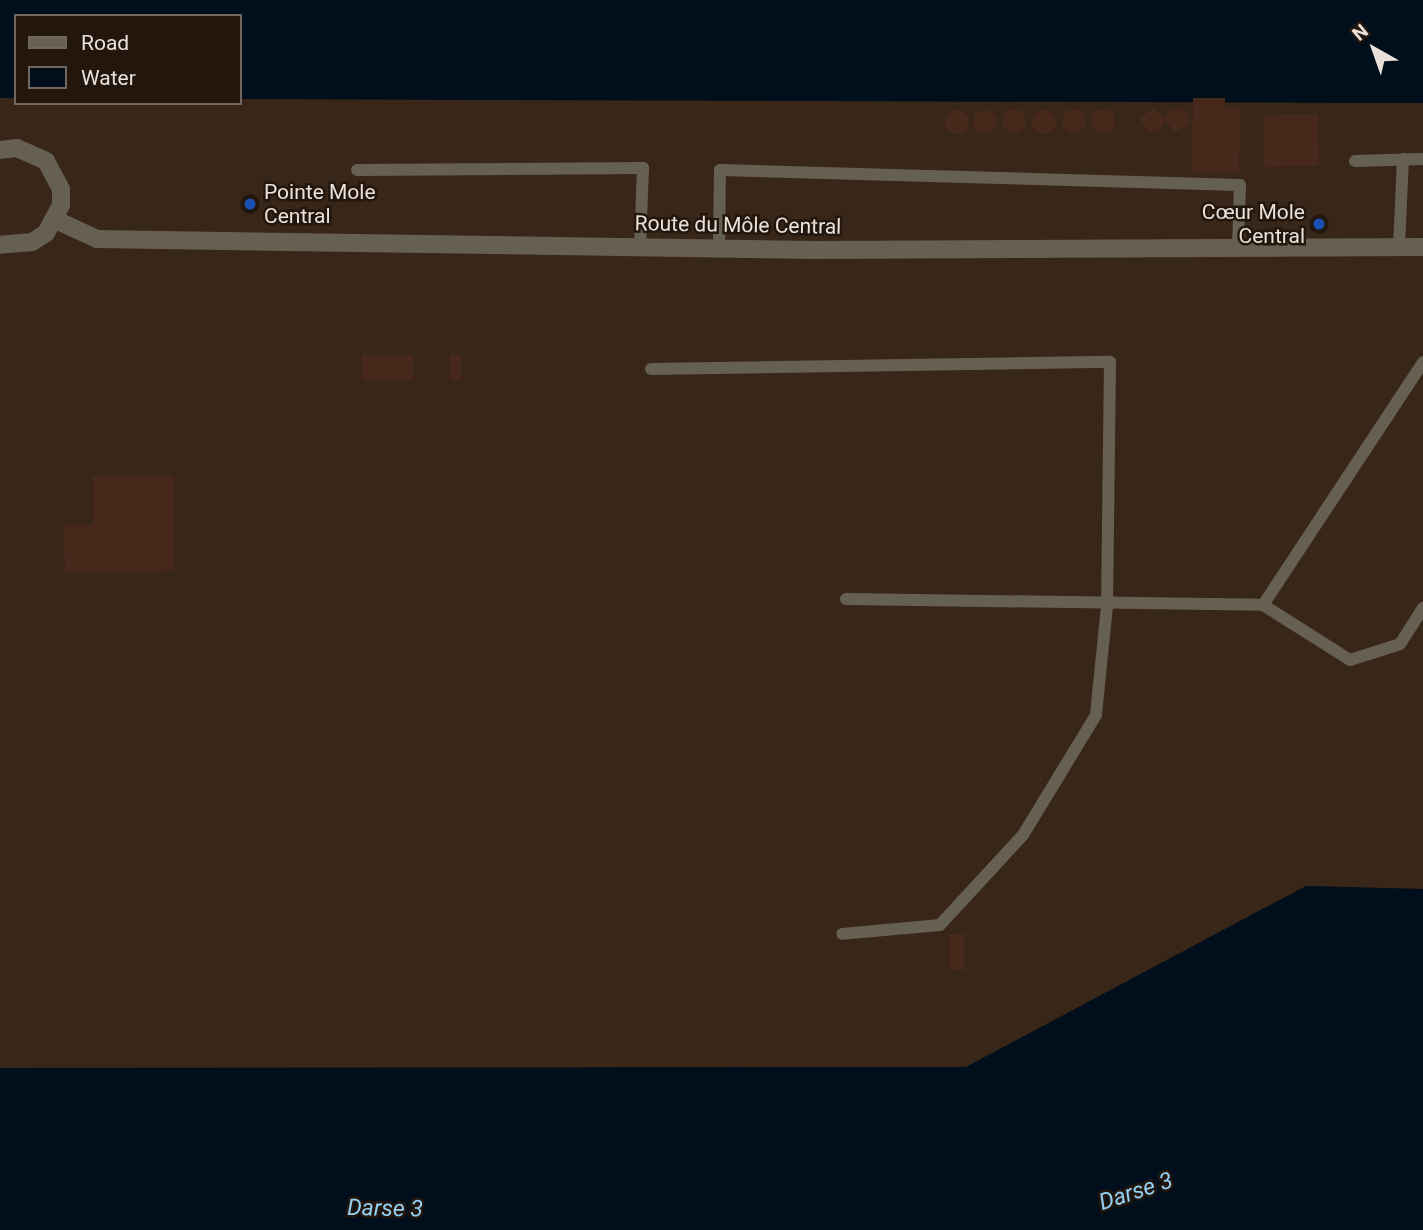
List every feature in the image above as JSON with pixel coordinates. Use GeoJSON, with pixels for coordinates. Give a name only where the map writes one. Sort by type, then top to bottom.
{"type":"FeatureCollection","features":[{"type":"Feature","properties":{"kind":"street"},"geometry":{"type":"LineString","coordinates":[[0,150],[33,152],[56,174],[61,205],[56,220],[32,242],[0,245]]}},
{"type":"Feature","properties":{"kind":"street","name":"Route du Môle Central"},"geometry":{"type":"LineString","coordinates":[[56,220],[97,239],[719,248],[1423,247]]}},
{"type":"Feature","properties":{"kind":"lane"},"geometry":{"type":"LineString","coordinates":[[1399,247],[1403,159]]}},
{"type":"Feature","properties":{"kind":"lane"},"geometry":{"type":"LineString","coordinates":[[1355,161],[1423,159]]}},
{"type":"Feature","properties":{"kind":"lane"},"geometry":{"type":"LineString","coordinates":[[357,170],[643,168],[640,246]]}},
{"type":"Feature","properties":{"kind":"lane"},"geometry":{"type":"LineString","coordinates":[[719,248],[720,170],[1240,185],[1238,248]]}},
{"type":"Feature","properties":{"kind":"lane"},"geometry":{"type":"LineString","coordinates":[[651,369],[1110,362],[1107,606],[1096,715],[1023,835],[940,925],[842,934]]}},
{"type":"Feature","properties":{"kind":"lane"},"geometry":{"type":"LineString","coordinates":[[1263,606],[1423,362]]}},
{"type":"Feature","properties":{"kind":"lane"},"geometry":{"type":"LineString","coordinates":[[846,599],[1107,606],[1263,606],[1350,660],[1400,644],[1423,608]]}},
{"type":"Feature","properties":{"kind":"shaded area"},"geometry":{"type":"Polygon","coordinates":[[[0,98],[14,98],[14,105],[242,105],[242,99],[1423,103],[1423,889],[1306,886],[966,1067],[0,1068],[0,98]]]}},
{"type":"Feature","properties":{"kind":"water"},"geometry":{"type":"Polygon","coordinates":[[[0,0],[1423,0],[1423,103],[242,99],[242,14],[14,14],[14,98],[0,98],[0,0]]]}},
{"type":"Feature","properties":{"kind":"water","name":"Darse 3"},"geometry":{"type":"Polygon","coordinates":[[[1306,886],[1423,889],[1423,1230],[0,1230],[0,1068],[966,1067],[1306,886]]]}},
{"type":"Feature","properties":{"kind":"building"},"geometry":{"type":"Polygon","coordinates":[[[1193,98],[1225,98],[1225,107],[1240,107],[1239,172],[1192,172],[1193,98]]]}},
{"type":"Feature","properties":{"kind":"building"},"geometry":{"type":"Polygon","coordinates":[[[1153,108],[1165,118],[1170,110],[1181,108],[1188,114],[1189,124],[1175,132],[1165,120],[1159,131],[1148,132],[1140,119],[1153,108]]]}},
{"type":"Feature","properties":{"kind":"building"},"geometry":{"type":"Polygon","coordinates":[[[1014,109],[1023,112],[1026,121],[1023,130],[1014,133],[1005,130],[1002,121],[1005,112],[1014,109]]]}},
{"type":"Feature","properties":{"kind":"building"},"geometry":{"type":"Polygon","coordinates":[[[1074,109],[1085,116],[1086,121],[1079,132],[1074,133],[1063,126],[1062,121],[1069,110],[1074,109]]]}},
{"type":"Feature","properties":{"kind":"building"},"geometry":{"type":"Polygon","coordinates":[[[1103,109],[1114,116],[1115,121],[1108,132],[1103,133],[1092,126],[1091,121],[1098,110],[1103,109]]]}},
{"type":"Feature","properties":{"kind":"building"},"geometry":{"type":"Polygon","coordinates":[[[957,110],[968,117],[969,122],[962,133],[957,134],[946,127],[945,122],[952,111],[957,110]]]}},
{"type":"Feature","properties":{"kind":"building"},"geometry":{"type":"Polygon","coordinates":[[[985,110],[994,113],[997,122],[994,131],[985,134],[976,131],[973,122],[976,113],[985,110]]]}},
{"type":"Feature","properties":{"kind":"building"},"geometry":{"type":"Polygon","coordinates":[[[1044,110],[1055,117],[1056,122],[1049,133],[1044,134],[1033,127],[1032,122],[1039,111],[1044,110]]]}},
{"type":"Feature","properties":{"kind":"building"},"geometry":{"type":"Polygon","coordinates":[[[1318,114],[1319,166],[1264,167],[1263,115],[1318,114]]]}},
{"type":"Feature","properties":{"kind":"building"},"geometry":{"type":"Polygon","coordinates":[[[362,355],[413,355],[413,380],[362,380],[362,355]]]}},
{"type":"Feature","properties":{"kind":"building"},"geometry":{"type":"Polygon","coordinates":[[[450,355],[461,355],[461,380],[450,380],[450,355]]]}},
{"type":"Feature","properties":{"kind":"building"},"geometry":{"type":"Polygon","coordinates":[[[93,476],[174,476],[174,571],[65,573],[64,525],[93,525],[93,476]]]}},
{"type":"Feature","properties":{"kind":"building"},"geometry":{"type":"Polygon","coordinates":[[[949,934],[964,934],[964,970],[949,970],[949,934]]]}},
{"type":"Feature","properties":{"kind":"place","name":"Pointe Mole Central"},"geometry":{"type":"Point","coordinates":[250,204]}},
{"type":"Feature","properties":{"kind":"place","name":"Cœur Mole Central"},"geometry":{"type":"Point","coordinates":[1319,224]}}]}
